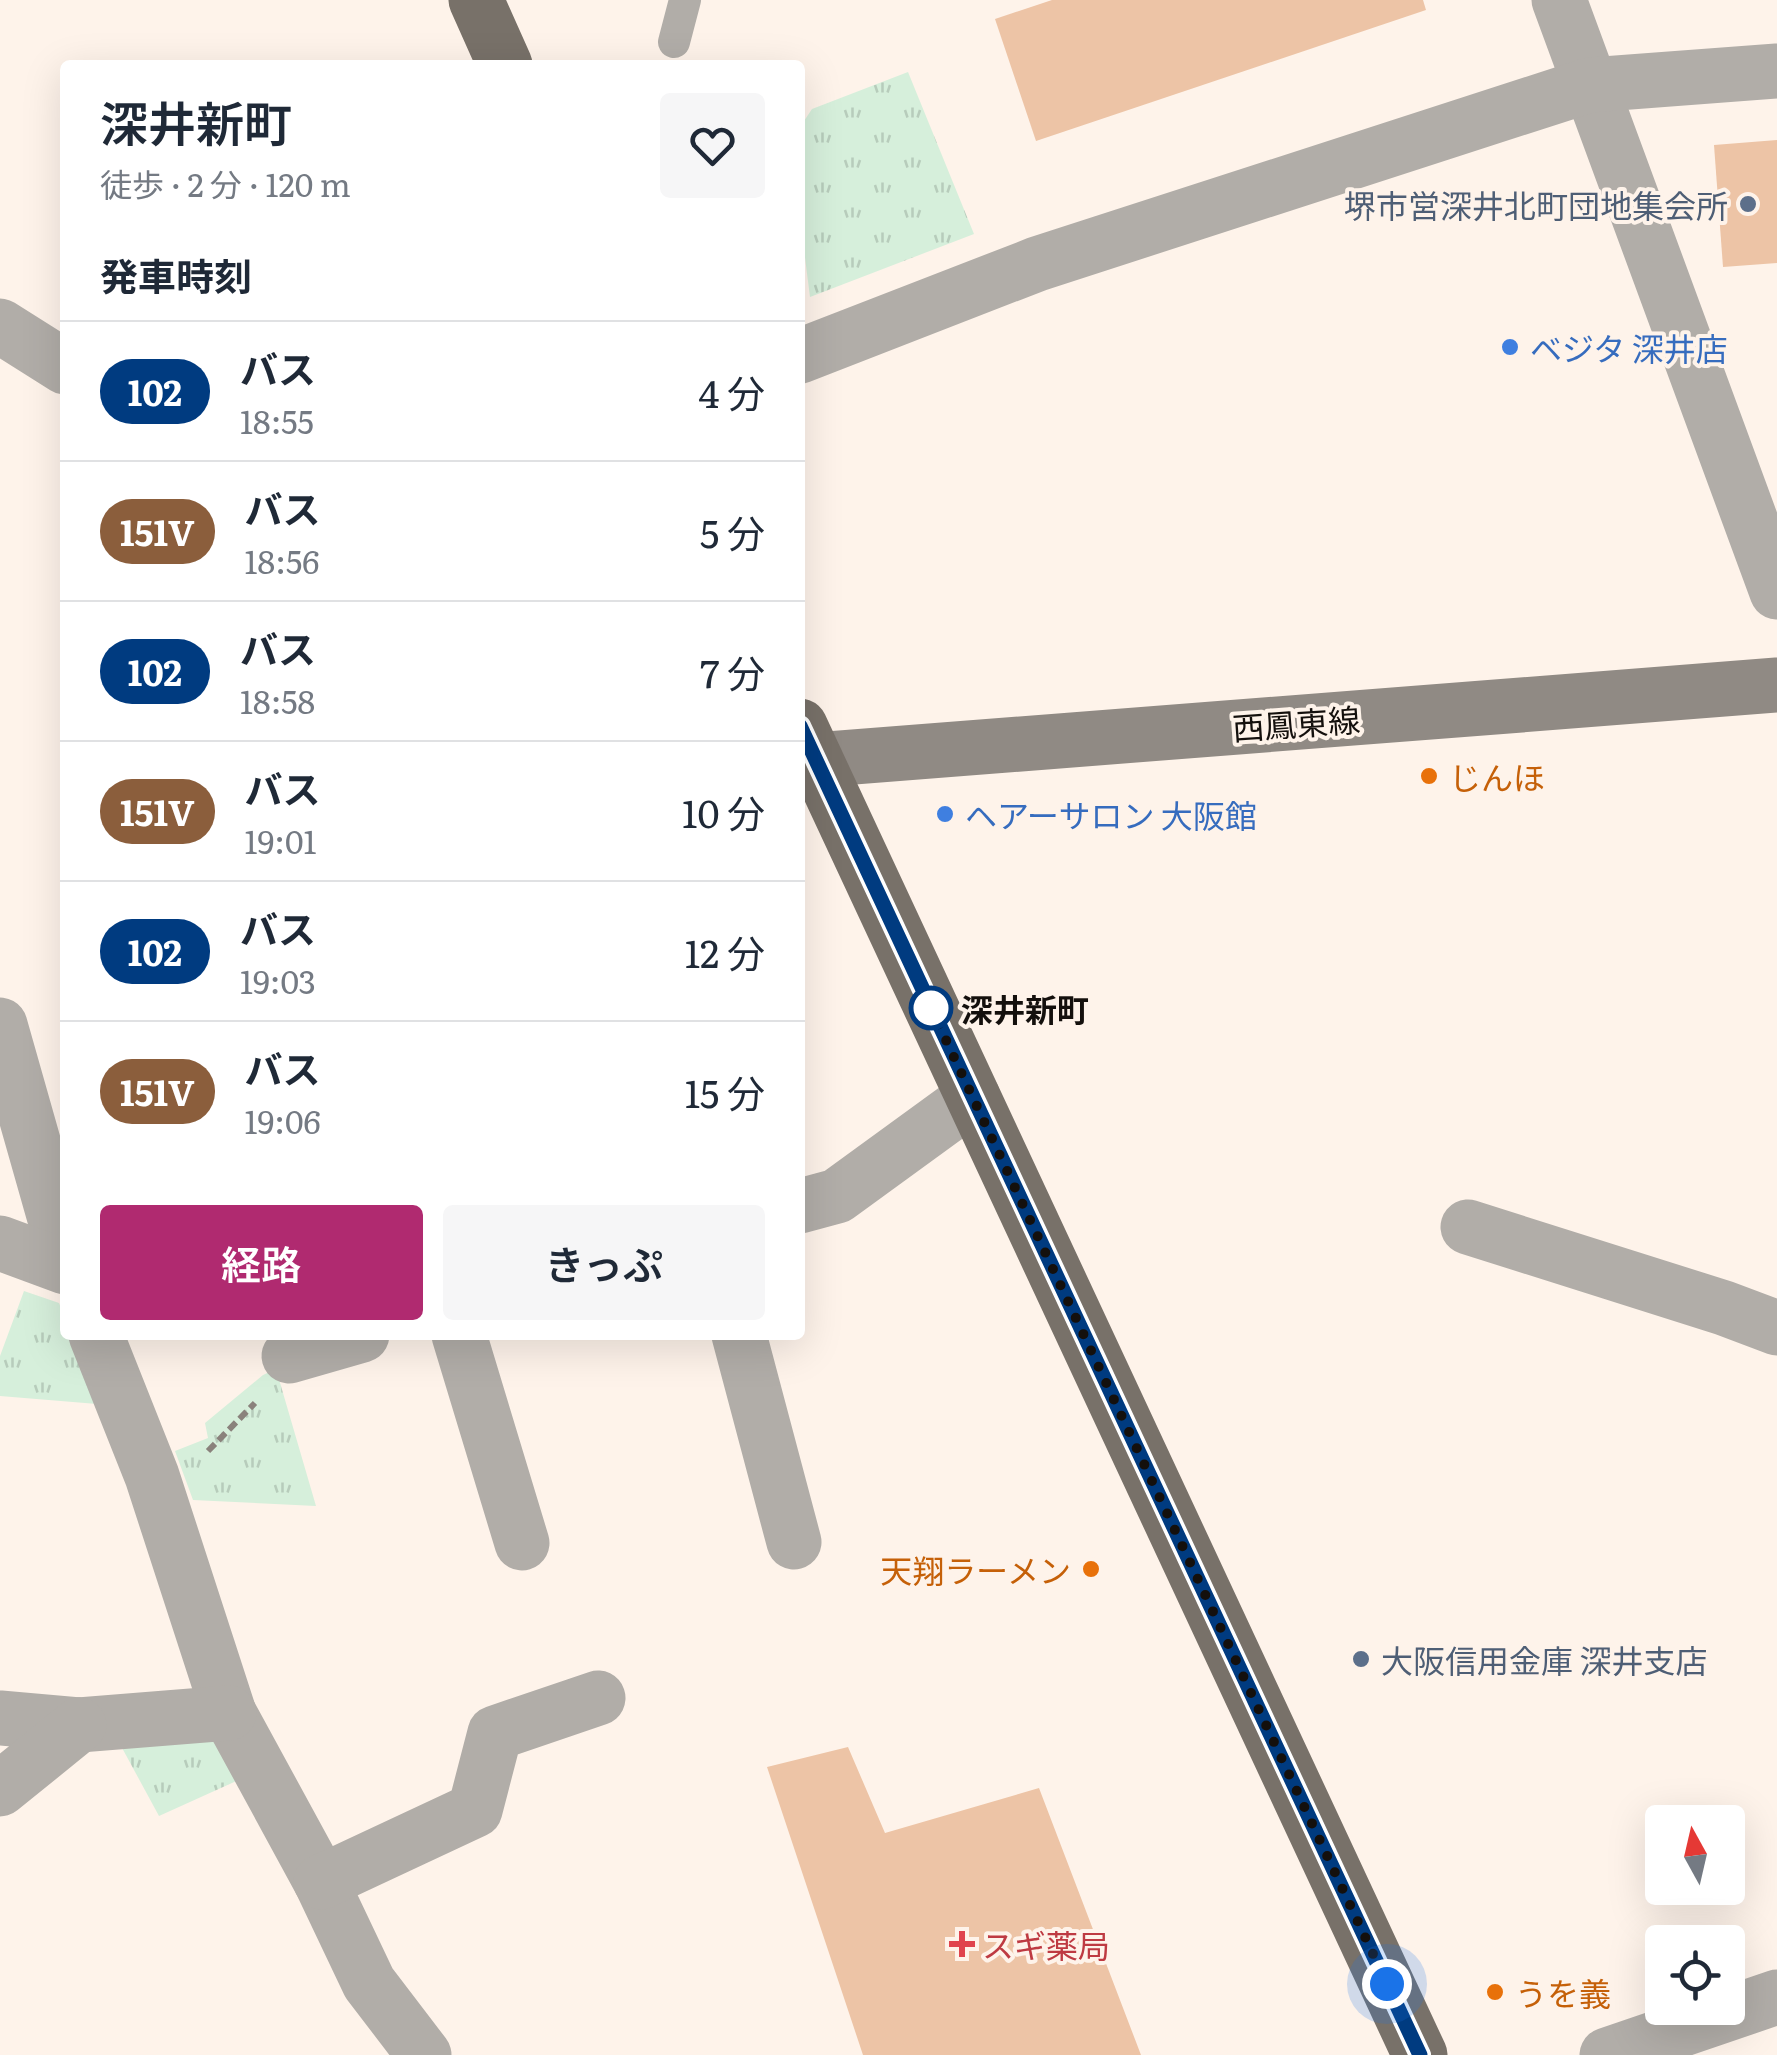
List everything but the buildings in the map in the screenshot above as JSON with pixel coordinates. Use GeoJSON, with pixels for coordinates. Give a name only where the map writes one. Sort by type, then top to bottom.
{"type":"FeatureCollection","features":[{"type":"Feature","properties":{"kind":"main road"},"geometry":{"type":"LineString","coordinates":[[476,0],[503,60]]}},
{"type":"Feature","properties":{"kind":"main road","name":"西鳳東線"},"geometry":{"type":"LineString","coordinates":[[805,749],[1777,684]]}},
{"type":"Feature","properties":{"kind":"main road"},"geometry":{"type":"LineString","coordinates":[[805,749],[1420,2055]]}},
{"type":"Feature","properties":{"kind":"street"},"geometry":{"type":"LineString","coordinates":[[1559,0],[1777,592]]}},
{"type":"Feature","properties":{"kind":"street"},"geometry":{"type":"LineString","coordinates":[[805,354],[1037,264],[1590,84],[1777,72]]}},
{"type":"Feature","properties":{"kind":"street"},"geometry":{"type":"LineString","coordinates":[[0,326],[60,364]]}},
{"type":"Feature","properties":{"kind":"street"},"geometry":{"type":"LineString","coordinates":[[0,1024],[60,1236]]}},
{"type":"Feature","properties":{"kind":"street"},"geometry":{"type":"LineString","coordinates":[[805,1205],[838,1196],[972,1097]]}},
{"type":"Feature","properties":{"kind":"street"},"geometry":{"type":"LineString","coordinates":[[1468,1227],[1777,1328]]}},
{"type":"Feature","properties":{"kind":"street"},"geometry":{"type":"LineString","coordinates":[[0,1244],[60,1265]]}},
{"type":"Feature","properties":{"kind":"street"},"geometry":{"type":"LineString","coordinates":[[98,1340],[152,1476],[229,1713],[369,1983],[424,2055]]}},
{"type":"Feature","properties":{"kind":"street"},"geometry":{"type":"LineString","coordinates":[[289,1356],[345,1340]]}},
{"type":"Feature","properties":{"kind":"street"},"geometry":{"type":"LineString","coordinates":[[461,1340],[522,1543]]}},
{"type":"Feature","properties":{"kind":"street"},"geometry":{"type":"LineString","coordinates":[[739,1340],[794,1542]]}},
{"type":"Feature","properties":{"kind":"street"},"geometry":{"type":"LineString","coordinates":[[320,1882],[475,1810],[495,1733],[598,1698]]}},
{"type":"Feature","properties":{"kind":"street"},"geometry":{"type":"LineString","coordinates":[[0,1718],[79,1726],[229,1713]]}},
{"type":"Feature","properties":{"kind":"street"},"geometry":{"type":"LineString","coordinates":[[0,1789],[79,1726]]}},
{"type":"Feature","properties":{"kind":"street"},"geometry":{"type":"LineString","coordinates":[[1607,2055],[1777,1996]]}},
{"type":"Feature","properties":{"kind":"lane"},"geometry":{"type":"LineString","coordinates":[[674,42],[684,0]]}},
{"type":"Feature","properties":{"kind":"path"},"geometry":{"type":"LineString","coordinates":[[197,1462],[253,1404]]}},
{"type":"Feature","properties":{"kind":"green space"},"geometry":{"type":"Polygon","coordinates":[[[908,72],[974,234],[810,297],[805,258],[805,120],[812,109],[908,72]]]}},
{"type":"Feature","properties":{"kind":"green space"},"geometry":{"type":"Polygon","coordinates":[[[24,1291],[59,1303],[60,1340],[73,1340],[97,1404],[0,1396],[0,1356],[24,1291]]]}},
{"type":"Feature","properties":{"kind":"green space"},"geometry":{"type":"Polygon","coordinates":[[[276,1369],[316,1506],[193,1500],[175,1451],[208,1438],[205,1423],[263,1375],[276,1369]]]}},
{"type":"Feature","properties":{"kind":"green space"},"geometry":{"type":"Polygon","coordinates":[[[203,1735],[231,1748],[243,1778],[159,1816],[121,1746],[203,1735]]]}},
{"type":"Feature","properties":{"kind":"bus line","name":"102"},"geometry":{"type":"LineString","coordinates":[[805,737],[1420,2055]]}},
{"type":"Feature","properties":{"kind":"place","name":"堺市営深井北町団地集会所"},"geometry":{"type":"Point","coordinates":[1748,204]}},
{"type":"Feature","properties":{"kind":"place","name":"ベジタ 深井店"},"geometry":{"type":"Point","coordinates":[1510,347]}},
{"type":"Feature","properties":{"kind":"place","name":"じんほ"},"geometry":{"type":"Point","coordinates":[1429,776]}},
{"type":"Feature","properties":{"kind":"place","name":"ヘアーサロン 大阪館"},"geometry":{"type":"Point","coordinates":[945,814]}},
{"type":"Feature","properties":{"kind":"place","name":"深井新町"},"geometry":{"type":"Point","coordinates":[931,1008]}},
{"type":"Feature","properties":{"kind":"place","name":"天翔ラーメン"},"geometry":{"type":"Point","coordinates":[1091,1569]}},
{"type":"Feature","properties":{"kind":"place","name":"大阪信用金庫 深井支店"},"geometry":{"type":"Point","coordinates":[1361,1659]}},
{"type":"Feature","properties":{"kind":"place","name":"スギ薬局"},"geometry":{"type":"Point","coordinates":[962,1944]}},
{"type":"Feature","properties":{"kind":"place","name":"うを義"},"geometry":{"type":"Point","coordinates":[1495,1992]}},
{"type":"Feature","properties":{"kind":"route"},"geometry":{"type":"LineString","coordinates":[[931,1008],[1387,1984]]}}]}
